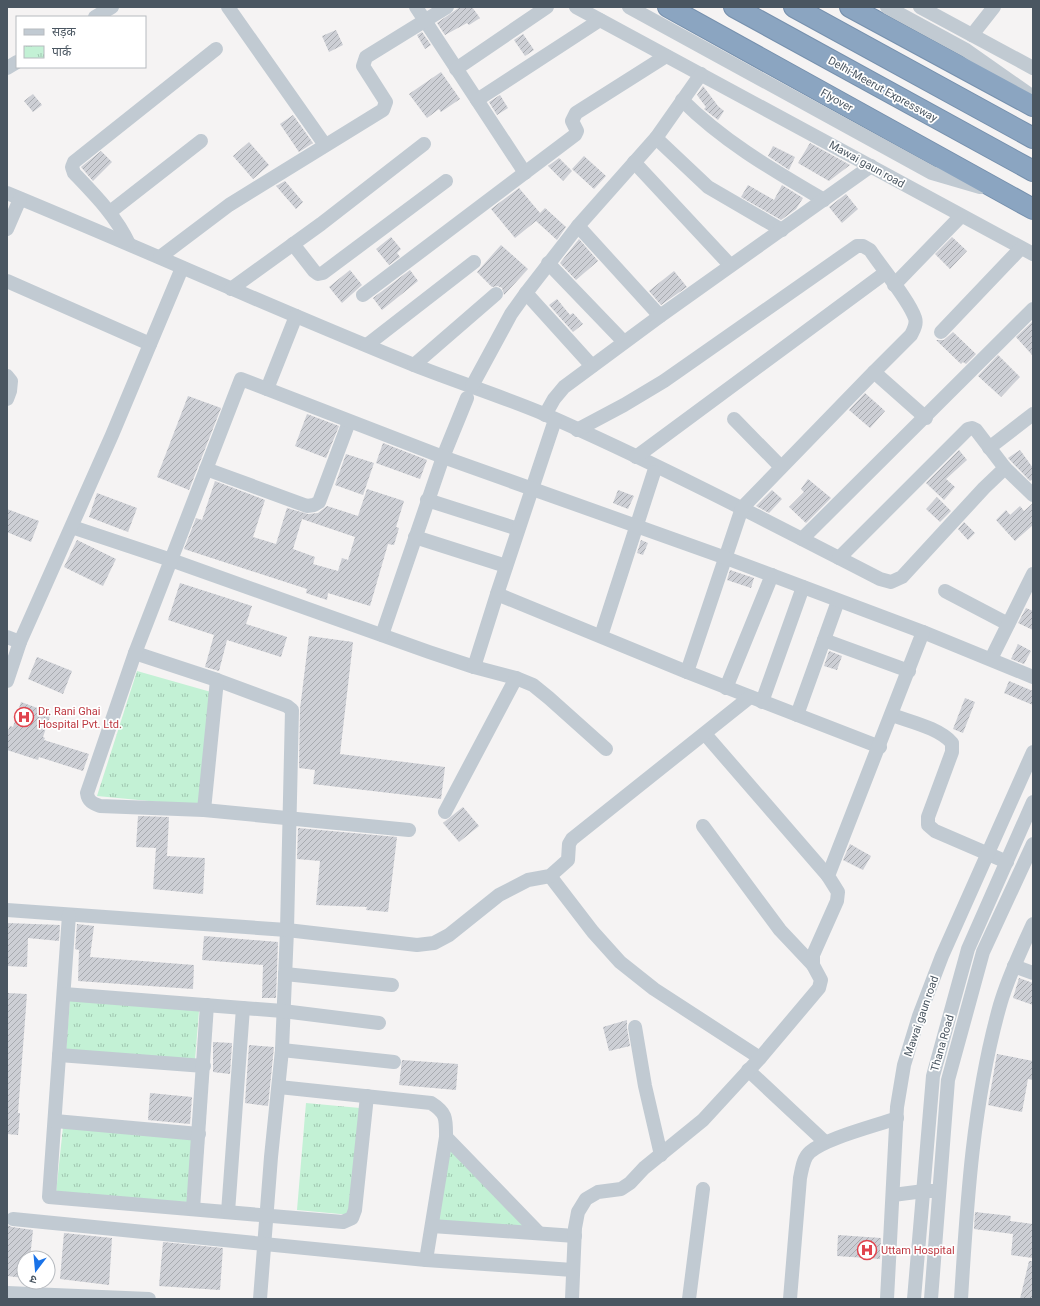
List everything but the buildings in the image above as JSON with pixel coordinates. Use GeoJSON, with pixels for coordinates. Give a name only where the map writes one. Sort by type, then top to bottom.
{"type":"FeatureCollection","features":[{"type":"Feature","properties":{"kind":"highway","name":"Flyover"},"geometry":{"type":"LineString","coordinates":[[668,7],[1033,209]]}},
{"type":"Feature","properties":{"kind":"highway","name":"Delhi-Meerut Expressway"},"geometry":{"type":"LineString","coordinates":[[734,7],[1033,172]]}},
{"type":"Feature","properties":{"kind":"highway"},"geometry":{"type":"LineString","coordinates":[[794,7],[1033,138]]}},
{"type":"Feature","properties":{"kind":"highway"},"geometry":{"type":"LineString","coordinates":[[850,7],[1033,106]]}},
{"type":"Feature","properties":{"kind":"street"},"geometry":{"type":"LineString","coordinates":[[97,16],[112,7]]}},
{"type":"Feature","properties":{"kind":"street"},"geometry":{"type":"LineString","coordinates":[[228,7],[325,144]]}},
{"type":"Feature","properties":{"kind":"street"},"geometry":{"type":"LineString","coordinates":[[416,7],[525,173]]}},
{"type":"Feature","properties":{"kind":"street"},"geometry":{"type":"LineString","coordinates":[[160,257],[229,205],[325,144],[383,110],[386,106],[384,97],[363,66],[366,57],[446,7]]}},
{"type":"Feature","properties":{"kind":"street"},"geometry":{"type":"LineString","coordinates":[[456,69],[548,7]]}},
{"type":"Feature","properties":{"kind":"street","name":"Mawai gaun road"},"geometry":{"type":"LineString","coordinates":[[576,7],[1027,251]]}},
{"type":"Feature","properties":{"kind":"street"},"geometry":{"type":"LineString","coordinates":[[629,7],[932,173],[1007,194]]}},
{"type":"Feature","properties":{"kind":"street"},"geometry":{"type":"LineString","coordinates":[[887,7],[966,50],[1033,97]]}},
{"type":"Feature","properties":{"kind":"street"},"geometry":{"type":"LineString","coordinates":[[920,7],[972,35],[1031,63]]}},
{"type":"Feature","properties":{"kind":"street"},"geometry":{"type":"LineString","coordinates":[[972,35],[994,7]]}},
{"type":"Feature","properties":{"kind":"street"},"geometry":{"type":"LineString","coordinates":[[477,100],[600,20]]}},
{"type":"Feature","properties":{"kind":"street"},"geometry":{"type":"LineString","coordinates":[[129,244],[110,212],[74,173],[72,167],[74,162],[216,49]]}},
{"type":"Feature","properties":{"kind":"street"},"geometry":{"type":"LineString","coordinates":[[363,295],[575,135],[577,130],[572,121],[576,113],[666,56]]}},
{"type":"Feature","properties":{"kind":"street"},"geometry":{"type":"LineString","coordinates":[[7,68],[16,63]]}},
{"type":"Feature","properties":{"kind":"street"},"geometry":{"type":"LineString","coordinates":[[382,635],[442,457],[470,392],[511,314],[548,262],[656,138],[701,74]]}},
{"type":"Feature","properties":{"kind":"street"},"geometry":{"type":"LineString","coordinates":[[682,100],[705,123],[729,141],[765,165],[824,200]]}},
{"type":"Feature","properties":{"kind":"street"},"geometry":{"type":"LineString","coordinates":[[656,138],[708,187],[782,230]]}},
{"type":"Feature","properties":{"kind":"street"},"geometry":{"type":"LineString","coordinates":[[110,212],[201,141]]}},
{"type":"Feature","properties":{"kind":"street"},"geometry":{"type":"LineString","coordinates":[[231,289],[293,244],[424,144]]}},
{"type":"Feature","properties":{"kind":"street"},"geometry":{"type":"LineString","coordinates":[[634,162],[730,265]]}},
{"type":"Feature","properties":{"kind":"street"},"geometry":{"type":"LineString","coordinates":[[474,667],[531,490],[554,399],[564,387],[624,342],[871,166]]}},
{"type":"Feature","properties":{"kind":"street"},"geometry":{"type":"LineString","coordinates":[[293,244],[314,271],[318,274],[323,273],[446,181]]}},
{"type":"Feature","properties":{"kind":"street"},"geometry":{"type":"LineString","coordinates":[[7,229],[14,196],[160,257],[231,289],[414,365],[470,392],[550,417],[742,508],[880,579],[890,582],[898,580],[984,488],[1005,468]]}},
{"type":"Feature","properties":{"kind":"street"},"geometry":{"type":"LineString","coordinates":[[894,285],[961,216]]}},
{"type":"Feature","properties":{"kind":"street"},"geometry":{"type":"LineString","coordinates":[[578,226],[660,316]]}},
{"type":"Feature","properties":{"kind":"street"},"geometry":{"type":"LineString","coordinates":[[577,430],[624,405],[664,381],[722,342],[857,246],[863,246],[870,250],[910,307],[915,319],[915,328],[742,508],[687,672]]}},
{"type":"Feature","properties":{"kind":"street"},"geometry":{"type":"LineString","coordinates":[[941,332],[1027,251]]}},
{"type":"Feature","properties":{"kind":"street"},"geometry":{"type":"LineString","coordinates":[[367,345],[474,262]]}},
{"type":"Feature","properties":{"kind":"street"},"geometry":{"type":"LineString","coordinates":[[548,262],[624,342]]}},
{"type":"Feature","properties":{"kind":"street"},"geometry":{"type":"LineString","coordinates":[[7,681],[13,640],[72,527],[182,268]]}},
{"type":"Feature","properties":{"kind":"street"},"geometry":{"type":"LineString","coordinates":[[636,457],[885,273]]}},
{"type":"Feature","properties":{"kind":"street"},"geometry":{"type":"LineString","coordinates":[[7,281],[150,344]]}},
{"type":"Feature","properties":{"kind":"street"},"geometry":{"type":"LineString","coordinates":[[526,293],[592,366]]}},
{"type":"Feature","properties":{"kind":"street"},"geometry":{"type":"LineString","coordinates":[[414,365],[496,294]]}},
{"type":"Feature","properties":{"kind":"street"},"geometry":{"type":"LineString","coordinates":[[802,539],[926,418],[1033,309]]}},
{"type":"Feature","properties":{"kind":"street"},"geometry":{"type":"LineString","coordinates":[[267,390],[296,316]]}},
{"type":"Feature","properties":{"kind":"street"},"geometry":{"type":"LineString","coordinates":[[874,372],[926,418]]}},
{"type":"Feature","properties":{"kind":"street"},"geometry":{"type":"LineString","coordinates":[[7,376],[11,381],[7,400]]}},
{"type":"Feature","properties":{"kind":"street"},"geometry":{"type":"LineString","coordinates":[[408,830],[204,810],[100,806],[92,804],[88,800],[87,793],[135,653],[241,379],[349,422],[531,490],[772,575],[923,632],[1033,677]]}},
{"type":"Feature","properties":{"kind":"street"},"geometry":{"type":"LineString","coordinates":[[989,448],[1033,414]]}},
{"type":"Feature","properties":{"kind":"street"},"geometry":{"type":"LineString","coordinates":[[734,419],[781,467]]}},
{"type":"Feature","properties":{"kind":"street"},"geometry":{"type":"LineString","coordinates":[[206,468],[307,506],[314,506],[319,502],[349,422]]}},
{"type":"Feature","properties":{"kind":"street"},"geometry":{"type":"LineString","coordinates":[[839,558],[968,429],[972,428],[976,430],[1005,468],[1032,492]]}},
{"type":"Feature","properties":{"kind":"street"},"geometry":{"type":"LineString","coordinates":[[601,636],[654,472]]}},
{"type":"Feature","properties":{"kind":"street"},"geometry":{"type":"LineString","coordinates":[[428,500],[518,529]]}},
{"type":"Feature","properties":{"kind":"street"},"geometry":{"type":"LineString","coordinates":[[72,527],[171,560],[474,667],[516,678],[533,685],[550,698],[606,749]]}},
{"type":"Feature","properties":{"kind":"street"},"geometry":{"type":"LineString","coordinates":[[415,537],[506,566]]}},
{"type":"Feature","properties":{"kind":"street"},"geometry":{"type":"LineString","coordinates":[[991,659],[1033,574]]}},
{"type":"Feature","properties":{"kind":"street"},"geometry":{"type":"LineString","coordinates":[[726,688],[772,575]]}},
{"type":"Feature","properties":{"kind":"street"},"geometry":{"type":"LineString","coordinates":[[7,910],[287,930],[417,945],[434,943],[449,935],[499,895],[515,885],[528,880],[550,876],[568,860],[572,839],[705,734],[756,700],[803,587]]}},
{"type":"Feature","properties":{"kind":"street"},"geometry":{"type":"LineString","coordinates":[[945,591],[1008,624]]}},
{"type":"Feature","properties":{"kind":"street"},"geometry":{"type":"LineString","coordinates":[[497,594],[756,700],[880,747]]}},
{"type":"Feature","properties":{"kind":"street"},"geometry":{"type":"LineString","coordinates":[[797,715],[838,600]]}},
{"type":"Feature","properties":{"kind":"street"},"geometry":{"type":"LineString","coordinates":[[828,876],[880,747],[923,632]]}},
{"type":"Feature","properties":{"kind":"street"},"geometry":{"type":"LineString","coordinates":[[824,640],[909,671]]}},
{"type":"Feature","properties":{"kind":"street"},"geometry":{"type":"LineString","coordinates":[[135,653],[217,680],[287,706],[292,710],[287,930],[282,1011],[282,1050],[266,1215],[260,1299]]}},
{"type":"Feature","properties":{"kind":"street"},"geometry":{"type":"LineString","coordinates":[[445,812],[516,678]]}},
{"type":"Feature","properties":{"kind":"street"},"geometry":{"type":"LineString","coordinates":[[204,810],[217,680]]}},
{"type":"Feature","properties":{"kind":"street"},"geometry":{"type":"LineString","coordinates":[[892,715],[938,733],[947,738],[952,744],[952,752],[928,817],[928,825],[935,831],[1007,862]]}},
{"type":"Feature","properties":{"kind":"street"},"geometry":{"type":"LineString","coordinates":[[705,734],[828,876],[838,892],[837,901],[816,944],[813,955],[813,965]]}},
{"type":"Feature","properties":{"kind":"street","name":"Mawai gaun road"},"geometry":{"type":"LineString","coordinates":[[887,1299],[897,1118],[904,1065],[919,1016],[987,853],[1033,752]]}},
{"type":"Feature","properties":{"kind":"street","name":"Thana Road"},"geometry":{"type":"LineString","coordinates":[[914,1299],[933,1076],[968,949],[1033,802]]}},
{"type":"Feature","properties":{"kind":"street"},"geometry":{"type":"LineString","coordinates":[[572,1299],[574,1236],[578,1212],[586,1199],[598,1192],[621,1189],[703,1120],[760,1058],[819,988],[821,980],[813,965],[780,930],[703,826]]}},
{"type":"Feature","properties":{"kind":"street","name":"Thana Road"},"geometry":{"type":"LineString","coordinates":[[932,1299],[948,1080],[983,952],[1033,844]]}},
{"type":"Feature","properties":{"kind":"street"},"geometry":{"type":"LineString","coordinates":[[550,876],[593,932],[620,962],[654,989],[760,1058]]}},
{"type":"Feature","properties":{"kind":"street"},"geometry":{"type":"LineString","coordinates":[[69,915],[49,1197],[343,1222],[352,1218],[355,1210],[367,1096]]}},
{"type":"Feature","properties":{"kind":"street"},"geometry":{"type":"LineString","coordinates":[[961,1299],[967,1204],[979,1100],[1000,1004],[1014,966],[1033,924]]}},
{"type":"Feature","properties":{"kind":"street"},"geometry":{"type":"LineString","coordinates":[[1014,966],[1033,973]]}},
{"type":"Feature","properties":{"kind":"street"},"geometry":{"type":"LineString","coordinates":[[285,974],[392,985]]}},
{"type":"Feature","properties":{"kind":"street"},"geometry":{"type":"LineString","coordinates":[[64,994],[282,1011],[379,1023]]}},
{"type":"Feature","properties":{"kind":"street"},"geometry":{"type":"LineString","coordinates":[[193,1209],[207,1005]]}},
{"type":"Feature","properties":{"kind":"street"},"geometry":{"type":"LineString","coordinates":[[228,1212],[243,1008]]}},
{"type":"Feature","properties":{"kind":"street"},"geometry":{"type":"LineString","coordinates":[[636,1027],[645,1086],[661,1155]]}},
{"type":"Feature","properties":{"kind":"street"},"geometry":{"type":"LineString","coordinates":[[282,1050],[394,1062]]}},
{"type":"Feature","properties":{"kind":"street"},"geometry":{"type":"LineString","coordinates":[[59,1054],[204,1066]]}},
{"type":"Feature","properties":{"kind":"street"},"geometry":{"type":"LineString","coordinates":[[748,1070],[825,1142]]}},
{"type":"Feature","properties":{"kind":"street"},"geometry":{"type":"LineString","coordinates":[[279,1087],[431,1103],[442,1110],[446,1119],[446,1137],[426,1260]]}},
{"type":"Feature","properties":{"kind":"street"},"geometry":{"type":"LineString","coordinates":[[790,1299],[800,1178],[803,1163],[810,1153],[825,1142],[897,1118]]}},
{"type":"Feature","properties":{"kind":"street"},"geometry":{"type":"LineString","coordinates":[[55,1121],[199,1134]]}},
{"type":"Feature","properties":{"kind":"street"},"geometry":{"type":"LineString","coordinates":[[446,1137],[539,1233]]}},
{"type":"Feature","properties":{"kind":"street"},"geometry":{"type":"LineString","coordinates":[[689,1299],[703,1189]]}},
{"type":"Feature","properties":{"kind":"street"},"geometry":{"type":"LineString","coordinates":[[893,1195],[924,1190],[940,1192]]}},
{"type":"Feature","properties":{"kind":"street"},"geometry":{"type":"LineString","coordinates":[[14,1219],[426,1260],[574,1270]]}},
{"type":"Feature","properties":{"kind":"street"},"geometry":{"type":"LineString","coordinates":[[432,1226],[574,1236]]}},
{"type":"Feature","properties":{"kind":"street"},"geometry":{"type":"LineString","coordinates":[[7,1293],[30,1296],[149,1299]]}},
{"type":"Feature","properties":{"kind":"green space"},"geometry":{"type":"Polygon","coordinates":[[[137,671],[211,692],[201,806],[97,796],[137,671]]]}},
{"type":"Feature","properties":{"kind":"green space"},"geometry":{"type":"Polygon","coordinates":[[[70,1000],[199,1011],[195,1060],[66,1050],[70,1000]]]}},
{"type":"Feature","properties":{"kind":"green space"},"geometry":{"type":"Polygon","coordinates":[[[306,1103],[360,1108],[351,1215],[297,1210],[306,1103]]]}},
{"type":"Feature","properties":{"kind":"green space"},"geometry":{"type":"Polygon","coordinates":[[[63,1127],[192,1139],[187,1202],[56,1193],[63,1127]]]}},
{"type":"Feature","properties":{"kind":"green space"},"geometry":{"type":"Polygon","coordinates":[[[449,1144],[529,1229],[436,1223],[449,1144]]]}},
{"type":"Feature","properties":{"kind":"place","name":"Dr. Rani Ghai Hospital Pvt. Ltd."},"geometry":{"type":"Point","coordinates":[24,717]}},
{"type":"Feature","properties":{"kind":"place","name":"Uttam Hospital"},"geometry":{"type":"Point","coordinates":[867,1250]}}]}
